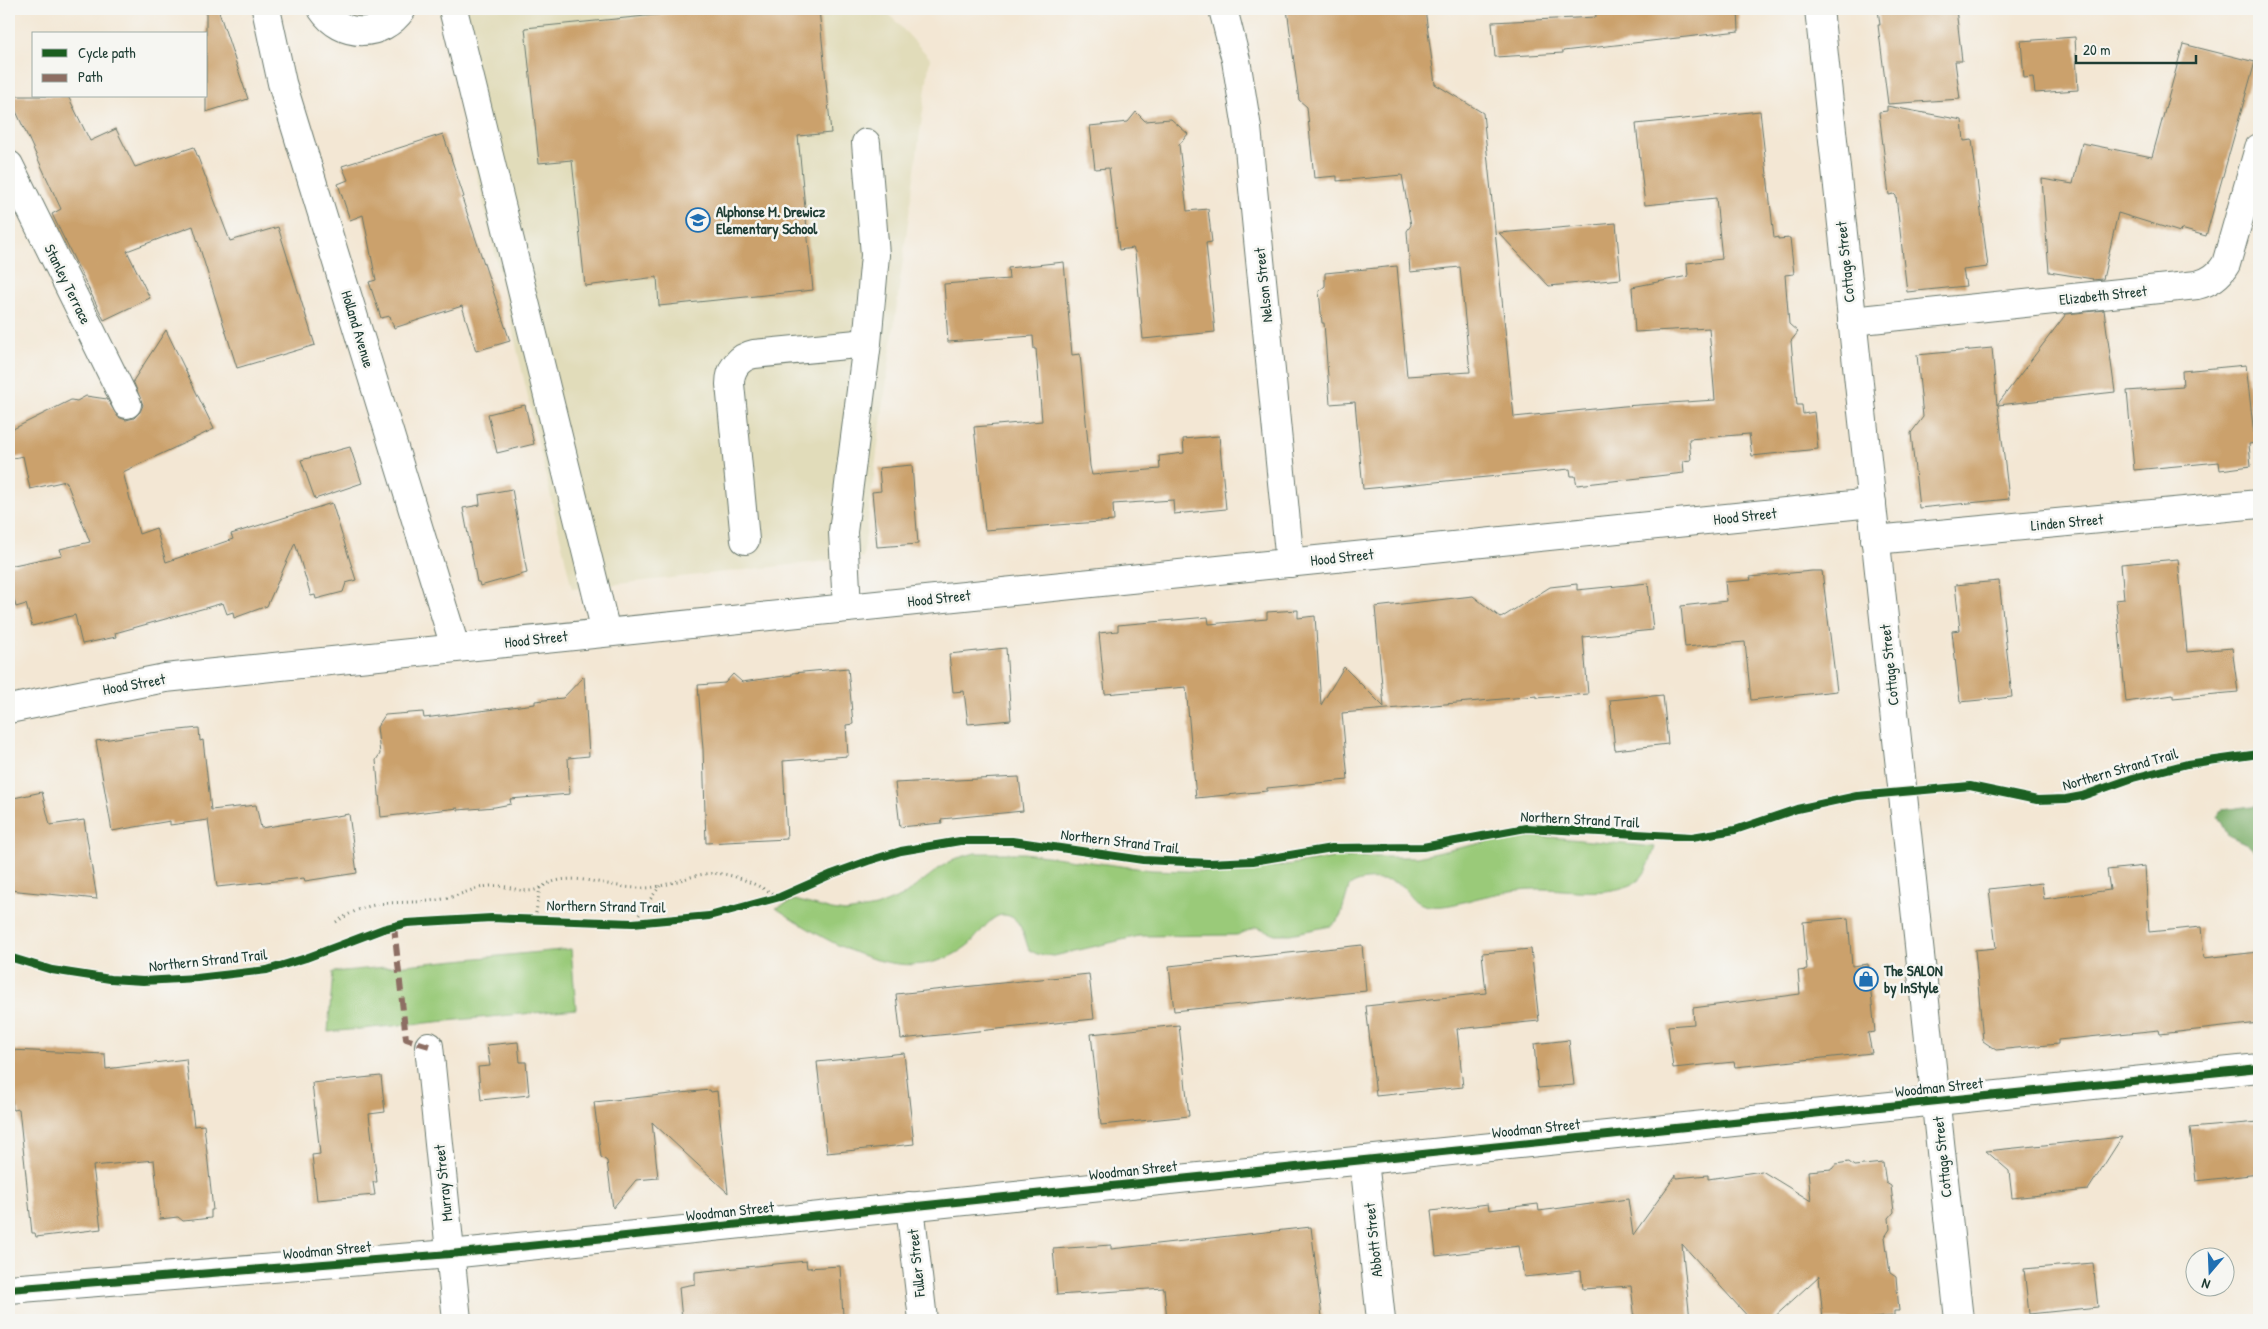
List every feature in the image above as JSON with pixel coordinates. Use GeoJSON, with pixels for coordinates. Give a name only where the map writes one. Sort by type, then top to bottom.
{"type":"FeatureCollection","features":[{"type":"Feature","properties":{"kind":"street","name":"Holland Avenue"},"geometry":{"type":"LineString","coordinates":[[266,9],[282,83],[455,647]]}},
{"type":"Feature","properties":{"kind":"street"},"geometry":{"type":"LineString","coordinates":[[322,9],[337,26],[363,31],[386,25],[402,9]]}},
{"type":"Feature","properties":{"kind":"street"},"geometry":{"type":"LineString","coordinates":[[453,9],[606,632]]}},
{"type":"Feature","properties":{"kind":"street","name":"Nelson Street"},"geometry":{"type":"LineString","coordinates":[[1223,9],[1236,60],[1246,128],[1290,563]]}},
{"type":"Feature","properties":{"kind":"street","name":"Cottage Street"},"geometry":{"type":"LineString","coordinates":[[1819,9],[1959,1320]]}},
{"type":"Feature","properties":{"kind":"street"},"geometry":{"type":"LineString","coordinates":[[848,608],[843,532],[867,343],[875,255],[866,143]]}},
{"type":"Feature","properties":{"kind":"street","name":"Elizabeth Street"},"geometry":{"type":"LineString","coordinates":[[1852,321],[2197,285],[2207,282],[2216,277],[2226,264],[2259,148]]}},
{"type":"Feature","properties":{"kind":"street","name":"Stanley Terrace"},"geometry":{"type":"LineString","coordinates":[[9,165],[128,404]]}},
{"type":"Feature","properties":{"kind":"street"},"geometry":{"type":"LineString","coordinates":[[745,540],[730,384],[731,373],[736,364],[754,354],[867,343]]}},
{"type":"Feature","properties":{"kind":"street","name":"Hood Street"},"geometry":{"type":"LineString","coordinates":[[9,709],[165,678],[1872,503]]}},
{"type":"Feature","properties":{"kind":"street","name":"Linden Street"},"geometry":{"type":"LineString","coordinates":[[1875,540],[2259,504]]}},
{"type":"Feature","properties":{"kind":"street","name":"Murray Street"},"geometry":{"type":"LineString","coordinates":[[429,1046],[458,1320]]}},
{"type":"Feature","properties":{"kind":"street","name":"Woodman Street"},"geometry":{"type":"LineString","coordinates":[[9,1289],[450,1254],[2259,1068]]}},
{"type":"Feature","properties":{"kind":"street","name":"Abbott Street"},"geometry":{"type":"LineString","coordinates":[[1364,1160],[1381,1320]]}},
{"type":"Feature","properties":{"kind":"street","name":"Fuller Street"},"geometry":{"type":"LineString","coordinates":[[910,1206],[922,1320]]}},
{"type":"Feature","properties":{"kind":"path"},"geometry":{"type":"LineString","coordinates":[[336,922],[354,911],[369,905],[438,900],[477,888],[502,885],[526,892],[540,888],[548,882],[568,878],[630,888],[646,888],[661,886],[696,874],[714,873],[732,876],[783,895]]}},
{"type":"Feature","properties":{"kind":"path"},"geometry":{"type":"LineString","coordinates":[[633,923],[661,886]]}},
{"type":"Feature","properties":{"kind":"path"},"geometry":{"type":"LineString","coordinates":[[539,919],[540,888]]}},
{"type":"Feature","properties":{"kind":"path"},"geometry":{"type":"LineString","coordinates":[[766,901],[783,895]]}},
{"type":"Feature","properties":{"kind":"shaded area","name":"Alphonse M. Drewicz Elementary School"},"geometry":{"type":"Polygon","coordinates":[[[439,9],[884,9],[930,58],[863,557],[572,589],[439,9]]]}},
{"type":"Feature","properties":{"kind":"green space"},"geometry":{"type":"Polygon","coordinates":[[[2259,805],[2259,855],[2247,844],[2228,835],[2218,816],[2222,810],[2259,805]]]}},
{"type":"Feature","properties":{"kind":"green space"},"geometry":{"type":"Polygon","coordinates":[[[1538,836],[1655,847],[1646,870],[1639,880],[1634,884],[1617,889],[1593,892],[1546,889],[1520,890],[1454,904],[1430,906],[1419,903],[1400,885],[1389,881],[1366,880],[1359,881],[1349,887],[1340,918],[1331,926],[1290,934],[1275,934],[1257,927],[1237,935],[1139,936],[1054,956],[1037,954],[1029,950],[1018,923],[1010,916],[1004,915],[994,918],[967,946],[944,959],[919,964],[894,963],[843,948],[776,908],[795,900],[845,912],[876,907],[903,896],[954,859],[975,853],[1024,853],[1151,870],[1221,872],[1273,867],[1339,857],[1417,857],[1496,840],[1538,836]]]}},
{"type":"Feature","properties":{"kind":"green space"},"geometry":{"type":"Polygon","coordinates":[[[571,949],[576,1009],[328,1032],[333,972],[571,949]]]}},
{"type":"Feature","properties":{"kind":"building"},"geometry":{"type":"Polygon","coordinates":[[[206,9],[218,9],[248,99],[206,112],[206,98],[208,98],[208,32],[206,32],[206,9]]]}},
{"type":"Feature","properties":{"kind":"building"},"geometry":{"type":"Polygon","coordinates":[[[716,9],[819,9],[831,133],[798,136],[813,290],[659,306],[657,277],[585,286],[572,160],[539,163],[525,28],[716,9]]]}},
{"type":"Feature","properties":{"kind":"building"},"geometry":{"type":"Polygon","coordinates":[[[1287,9],[1425,9],[1435,84],[1483,113],[1514,417],[1624,406],[1715,400],[1709,328],[1635,332],[1632,287],[1688,276],[1687,263],[1722,259],[1716,198],[1645,205],[1636,124],[1760,111],[1774,238],[1790,238],[1794,274],[1785,275],[1789,324],[1798,332],[1791,341],[1797,405],[1802,405],[1803,414],[1814,412],[1818,449],[1752,456],[1749,434],[1689,439],[1691,460],[1683,461],[1684,473],[1577,485],[1575,476],[1571,476],[1570,469],[1363,489],[1355,402],[1330,404],[1324,323],[1322,323],[1319,291],[1325,286],[1325,273],[1397,266],[1407,376],[1470,372],[1460,267],[1410,272],[1407,231],[1411,225],[1402,175],[1337,181],[1337,176],[1314,178],[1307,107],[1299,100],[1287,9]]]}},
{"type":"Feature","properties":{"kind":"building"},"geometry":{"type":"Polygon","coordinates":[[[1595,9],[1738,9],[1739,31],[1563,51],[1563,53],[1495,57],[1492,22],[1596,17],[1595,9]]]}},
{"type":"Feature","properties":{"kind":"building"},"geometry":{"type":"Polygon","coordinates":[[[1878,9],[1956,9],[1962,61],[1955,61],[1960,99],[1888,104],[1878,25],[1880,25],[1878,9]]]}},
{"type":"Feature","properties":{"kind":"building"},"geometry":{"type":"Polygon","coordinates":[[[2075,37],[2078,90],[2035,93],[2033,77],[2024,78],[2021,41],[2075,37]]]}},
{"type":"Feature","properties":{"kind":"building"},"geometry":{"type":"Polygon","coordinates":[[[2183,44],[2255,62],[2206,236],[2181,229],[2180,232],[2118,213],[2103,279],[2092,280],[2049,272],[2042,179],[2073,184],[2082,143],[2152,157],[2183,44]]]}},
{"type":"Feature","properties":{"kind":"building"},"geometry":{"type":"Polygon","coordinates":[[[9,96],[69,98],[90,141],[116,129],[135,167],[194,147],[230,241],[278,227],[315,345],[237,368],[193,226],[127,251],[150,298],[104,320],[52,214],[61,209],[9,96]]]}},
{"type":"Feature","properties":{"kind":"building"},"geometry":{"type":"Polygon","coordinates":[[[1887,106],[1962,120],[1964,141],[1972,140],[1988,267],[1963,270],[1966,286],[1907,292],[1896,196],[1894,194],[1889,195],[1879,112],[1887,111],[1887,106]]]}},
{"type":"Feature","properties":{"kind":"building"},"geometry":{"type":"Polygon","coordinates":[[[1136,112],[1145,121],[1171,119],[1188,134],[1179,145],[1187,211],[1208,209],[1212,242],[1206,243],[1215,332],[1143,339],[1135,252],[1133,248],[1119,250],[1109,168],[1095,169],[1090,126],[1128,122],[1136,112]]]}},
{"type":"Feature","properties":{"kind":"building"},"geometry":{"type":"Polygon","coordinates":[[[443,134],[464,197],[462,198],[510,341],[476,351],[462,306],[394,328],[390,316],[381,318],[369,282],[376,280],[363,215],[350,220],[338,184],[348,180],[342,166],[443,134]]]}},
{"type":"Feature","properties":{"kind":"building"},"geometry":{"type":"Polygon","coordinates":[[[1616,223],[1621,279],[1549,286],[1499,233],[1616,223]]]}},
{"type":"Feature","properties":{"kind":"building"},"geometry":{"type":"Polygon","coordinates":[[[1064,262],[1072,355],[1080,354],[1092,475],[1160,469],[1159,456],[1184,453],[1183,439],[1219,436],[1226,509],[1174,514],[1173,500],[1113,504],[1114,521],[985,530],[974,427],[1042,421],[1036,349],[1034,349],[1033,336],[948,342],[944,284],[1009,279],[1008,268],[1064,262]]]}},
{"type":"Feature","properties":{"kind":"building"},"geometry":{"type":"Polygon","coordinates":[[[2104,310],[2115,392],[1998,405],[2009,499],[1919,508],[1911,433],[1923,417],[1917,355],[1992,348],[1997,405],[2066,314],[2104,310]]]}},
{"type":"Feature","properties":{"kind":"building"},"geometry":{"type":"Polygon","coordinates":[[[166,330],[214,429],[123,472],[139,534],[156,528],[166,562],[233,539],[231,534],[332,503],[356,580],[346,583],[343,592],[316,599],[315,595],[311,596],[295,543],[267,606],[234,618],[233,612],[227,614],[223,603],[115,633],[116,637],[82,644],[75,615],[32,626],[26,604],[16,607],[9,581],[9,566],[62,555],[60,549],[90,542],[66,481],[30,489],[23,456],[9,459],[9,431],[71,400],[77,401],[86,396],[107,399],[118,417],[126,420],[134,418],[140,412],[143,405],[133,381],[166,330]]]}},
{"type":"Feature","properties":{"kind":"building"},"geometry":{"type":"Polygon","coordinates":[[[2246,365],[2255,443],[2249,444],[2251,466],[2220,470],[2219,462],[2134,470],[2127,391],[2183,387],[2182,371],[2246,365]]]}},
{"type":"Feature","properties":{"kind":"building"},"geometry":{"type":"Polygon","coordinates":[[[525,405],[534,444],[497,453],[488,414],[525,405]]]}},
{"type":"Feature","properties":{"kind":"building"},"geometry":{"type":"Polygon","coordinates":[[[350,447],[362,483],[315,499],[301,460],[350,447]]]}},
{"type":"Feature","properties":{"kind":"building"},"geometry":{"type":"Polygon","coordinates":[[[912,465],[918,544],[877,547],[872,492],[881,491],[879,468],[912,465]]]}},
{"type":"Feature","properties":{"kind":"building"},"geometry":{"type":"Polygon","coordinates":[[[512,489],[527,573],[480,586],[479,582],[477,582],[463,508],[480,505],[479,495],[512,489]]]}},
{"type":"Feature","properties":{"kind":"building"},"geometry":{"type":"Polygon","coordinates":[[[2178,559],[2187,652],[2232,648],[2238,692],[2173,698],[2173,695],[2126,702],[2116,600],[2124,599],[2121,564],[2178,559]]]}},
{"type":"Feature","properties":{"kind":"building"},"geometry":{"type":"Polygon","coordinates":[[[1822,571],[1837,691],[1751,700],[1745,642],[1685,647],[1681,606],[1727,601],[1725,582],[1751,580],[1750,577],[1822,571]]]}},
{"type":"Feature","properties":{"kind":"building"},"geometry":{"type":"Polygon","coordinates":[[[1999,581],[2012,697],[1960,702],[1952,631],[1960,630],[1955,585],[1999,581]]]}},
{"type":"Feature","properties":{"kind":"building"},"geometry":{"type":"Polygon","coordinates":[[[1648,583],[1653,630],[1583,637],[1588,694],[1537,698],[1537,696],[1342,713],[1348,780],[1267,788],[1267,791],[1196,798],[1186,687],[1105,694],[1099,633],[1118,631],[1118,625],[1208,617],[1209,624],[1267,619],[1267,612],[1298,610],[1298,618],[1315,616],[1321,705],[1344,667],[1384,707],[1375,607],[1473,596],[1501,618],[1550,587],[1577,584],[1577,590],[1648,583]]]}},
{"type":"Feature","properties":{"kind":"building"},"geometry":{"type":"Polygon","coordinates":[[[1006,648],[1011,720],[968,724],[964,691],[953,692],[949,654],[1006,648]]]}},
{"type":"Feature","properties":{"kind":"building"},"geometry":{"type":"Polygon","coordinates":[[[848,668],[853,724],[846,725],[848,756],[783,761],[787,839],[706,843],[703,749],[698,685],[725,683],[733,674],[742,682],[792,675],[792,673],[848,668]]]}},
{"type":"Feature","properties":{"kind":"building"},"geometry":{"type":"Polygon","coordinates":[[[584,676],[589,756],[568,758],[570,794],[510,799],[511,804],[495,807],[458,810],[458,808],[381,817],[376,760],[380,754],[377,727],[385,715],[423,712],[424,718],[535,704],[535,701],[563,698],[584,676]]]}},
{"type":"Feature","properties":{"kind":"building"},"geometry":{"type":"Polygon","coordinates":[[[1663,695],[1668,744],[1615,750],[1610,700],[1663,695]]]}},
{"type":"Feature","properties":{"kind":"building"},"geometry":{"type":"Polygon","coordinates":[[[199,728],[200,741],[203,740],[211,810],[256,805],[261,828],[349,814],[357,873],[305,881],[304,878],[217,887],[208,820],[170,825],[170,821],[112,831],[96,741],[199,728]]]}},
{"type":"Feature","properties":{"kind":"building"},"geometry":{"type":"Polygon","coordinates":[[[1019,777],[1023,811],[941,819],[942,823],[900,827],[895,783],[1019,777]]]}},
{"type":"Feature","properties":{"kind":"building"},"geometry":{"type":"Polygon","coordinates":[[[42,792],[50,825],[84,820],[97,899],[9,890],[9,799],[42,792]]]}},
{"type":"Feature","properties":{"kind":"building"},"geometry":{"type":"Polygon","coordinates":[[[2145,866],[2149,932],[2201,927],[2204,958],[2259,952],[2259,1023],[2160,1034],[2159,1030],[2058,1040],[2058,1044],[1996,1050],[1983,1041],[1975,950],[1996,948],[1989,889],[2042,883],[2044,899],[2110,890],[2107,870],[2145,866]]]}},
{"type":"Feature","properties":{"kind":"building"},"geometry":{"type":"Polygon","coordinates":[[[1848,918],[1852,966],[1868,964],[1875,1032],[1868,1033],[1872,1053],[1735,1067],[1734,1062],[1673,1068],[1668,1026],[1694,1024],[1693,1008],[1800,994],[1798,971],[1807,970],[1803,922],[1848,918]]]}},
{"type":"Feature","properties":{"kind":"building"},"geometry":{"type":"Polygon","coordinates":[[[1362,945],[1366,991],[1174,1011],[1169,966],[1362,945]]]}},
{"type":"Feature","properties":{"kind":"building"},"geometry":{"type":"Polygon","coordinates":[[[1531,949],[1539,1021],[1457,1029],[1463,1087],[1376,1096],[1366,1006],[1486,993],[1482,953],[1531,949]]]}},
{"type":"Feature","properties":{"kind":"building"},"geometry":{"type":"Polygon","coordinates":[[[1089,974],[1094,1019],[901,1039],[896,994],[1089,974]]]}},
{"type":"Feature","properties":{"kind":"building"},"geometry":{"type":"Polygon","coordinates":[[[1179,1025],[1189,1116],[1101,1125],[1091,1034],[1179,1025]]]}},
{"type":"Feature","properties":{"kind":"building"},"geometry":{"type":"Polygon","coordinates":[[[1569,1040],[1574,1085],[1538,1088],[1534,1044],[1569,1040]]]}},
{"type":"Feature","properties":{"kind":"building"},"geometry":{"type":"Polygon","coordinates":[[[518,1042],[520,1062],[526,1062],[529,1095],[481,1100],[478,1067],[490,1066],[487,1045],[518,1042]]]}},
{"type":"Feature","properties":{"kind":"building"},"geometry":{"type":"Polygon","coordinates":[[[9,1050],[105,1054],[106,1069],[186,1059],[194,1126],[204,1125],[213,1210],[211,1210],[211,1218],[183,1221],[178,1217],[160,1219],[154,1160],[93,1166],[101,1229],[36,1237],[35,1233],[32,1233],[19,1109],[13,1110],[9,1074],[9,1050]]]}},
{"type":"Feature","properties":{"kind":"building"},"geometry":{"type":"Polygon","coordinates":[[[904,1053],[914,1144],[827,1153],[817,1062],[904,1053]]]}},
{"type":"Feature","properties":{"kind":"building"},"geometry":{"type":"Polygon","coordinates":[[[381,1076],[385,1112],[369,1114],[377,1182],[373,1182],[375,1195],[317,1200],[312,1155],[320,1154],[312,1083],[381,1076]]]}},
{"type":"Feature","properties":{"kind":"building"},"geometry":{"type":"Polygon","coordinates":[[[710,1090],[711,1092],[717,1091],[728,1193],[652,1122],[658,1178],[636,1180],[613,1208],[607,1161],[601,1157],[594,1102],[710,1090]]]}},
{"type":"Feature","properties":{"kind":"building"},"geometry":{"type":"Polygon","coordinates":[[[2259,1122],[2259,1174],[2196,1181],[2190,1128],[2259,1122]]]}},
{"type":"Feature","properties":{"kind":"building"},"geometry":{"type":"Polygon","coordinates":[[[2122,1137],[2088,1190],[2012,1198],[2009,1171],[1986,1151],[2122,1137]]]}},
{"type":"Feature","properties":{"kind":"building"},"geometry":{"type":"Polygon","coordinates":[[[1849,1162],[1854,1166],[1883,1163],[1886,1183],[1891,1186],[1894,1212],[1889,1218],[1890,1229],[1885,1237],[1890,1273],[1896,1277],[1899,1311],[1894,1311],[1894,1316],[1855,1320],[1823,1320],[1819,1276],[1771,1320],[1751,1320],[1682,1244],[1690,1320],[1635,1320],[1631,1286],[1583,1289],[1581,1271],[1524,1277],[1519,1246],[1436,1256],[1431,1211],[1488,1204],[1489,1210],[1538,1204],[1539,1211],[1628,1199],[1633,1235],[1676,1175],[1676,1178],[1708,1175],[1708,1179],[1762,1171],[1811,1201],[1808,1171],[1832,1169],[1836,1164],[1849,1162]]]}},
{"type":"Feature","properties":{"kind":"building"},"geometry":{"type":"Polygon","coordinates":[[[1311,1227],[1322,1317],[1303,1320],[1167,1320],[1164,1288],[1057,1295],[1053,1249],[1111,1245],[1111,1249],[1311,1227]]]}},
{"type":"Feature","properties":{"kind":"building"},"geometry":{"type":"Polygon","coordinates":[[[806,1261],[807,1268],[840,1266],[843,1316],[827,1317],[827,1320],[682,1320],[679,1287],[695,1284],[695,1272],[806,1261]]]}},
{"type":"Feature","properties":{"kind":"building"},"geometry":{"type":"Polygon","coordinates":[[[2093,1263],[2098,1307],[2029,1314],[2024,1269],[2093,1263]]]}},
{"type":"Feature","properties":{"kind":"marked path"},"geometry":{"type":"LineString","coordinates":[[394,926],[406,1039],[429,1046]]}},
{"type":"Feature","properties":{"kind":"cycle path","name":"Northern Strand Trail"},"geometry":{"type":"LineString","coordinates":[[9,957],[52,970],[110,979],[143,981],[197,978],[267,970],[306,958],[383,929],[407,923],[491,918],[633,923],[709,916],[780,897],[832,874],[901,851],[960,841],[1012,841],[1143,860],[1209,863],[1253,861],[1332,848],[1423,847],[1526,828],[1692,837],[1735,830],[1797,809],[1857,796],[1970,786],[2037,800],[2066,799],[2082,796],[2133,778],[2187,764],[2259,754]]}},
{"type":"Feature","properties":{"kind":"cycle path"},"geometry":{"type":"LineString","coordinates":[[9,1289],[450,1254],[2259,1068]]}},
{"type":"Feature","properties":{"kind":"place","name":"Alphonse M. Drewicz Elementary School"},"geometry":{"type":"Point","coordinates":[698,220]}},
{"type":"Feature","properties":{"kind":"place","name":"The SALON by InStyle"},"geometry":{"type":"Point","coordinates":[1866,979]}}]}
